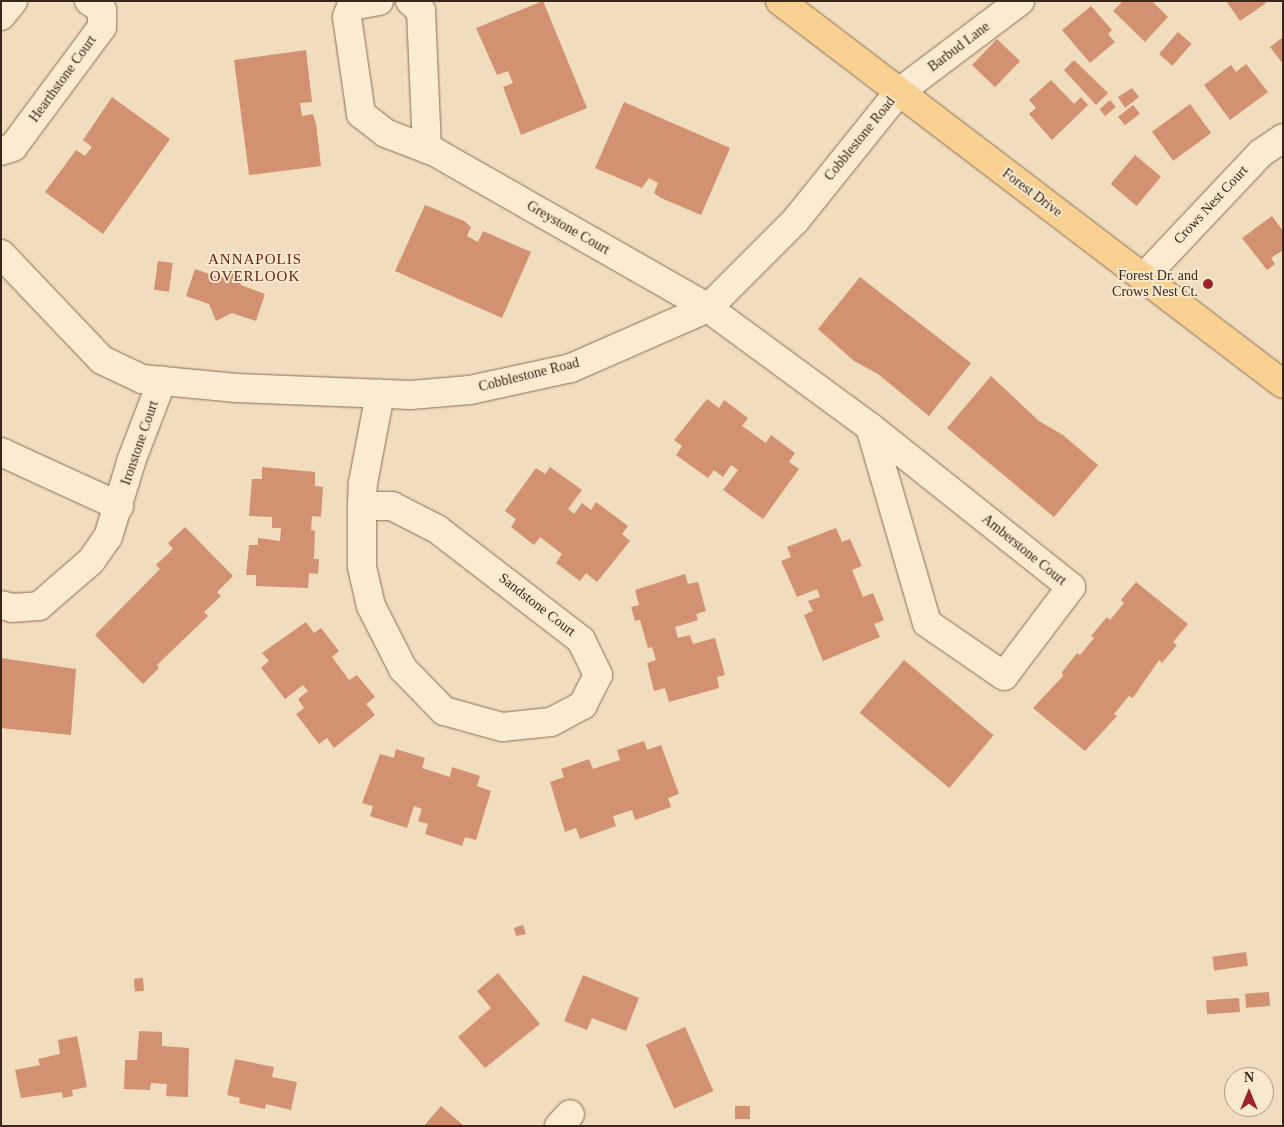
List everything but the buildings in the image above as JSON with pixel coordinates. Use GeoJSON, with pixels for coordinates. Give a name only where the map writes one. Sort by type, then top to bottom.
{"type":"FeatureCollection","features":[{"type":"Feature","properties":{"kind":"main road","name":"Forest Drive"},"geometry":{"type":"LineString","coordinates":[[780,1],[898,93],[1144,276],[1283,384]]}},
{"type":"Feature","properties":{"kind":"street"},"geometry":{"type":"LineString","coordinates":[[1,16],[13,1]]}},
{"type":"Feature","properties":{"kind":"street","name":"Hearthstone Court"},"geometry":{"type":"LineString","coordinates":[[1,151],[13,147],[102,27],[102,10],[89,1]]}},
{"type":"Feature","properties":{"kind":"street","name":"Greystone Court"},"geometry":{"type":"LineString","coordinates":[[379,1],[351,6],[347,17],[361,114],[385,133],[427,149],[708,308]]}},
{"type":"Feature","properties":{"kind":"street"},"geometry":{"type":"LineString","coordinates":[[410,1],[421,12],[427,149]]}},
{"type":"Feature","properties":{"kind":"street","name":"Barbud Lane"},"geometry":{"type":"LineString","coordinates":[[898,93],[1020,1]]}},
{"type":"Feature","properties":{"kind":"street","name":"Cobblestone Road"},"geometry":{"type":"LineString","coordinates":[[152,380],[237,388],[411,395],[470,390],[571,368],[708,308],[794,221],[898,93]]}},
{"type":"Feature","properties":{"kind":"street","name":"Crows Nest Court"},"geometry":{"type":"LineString","coordinates":[[1144,276],[1261,153],[1283,138]]}},
{"type":"Feature","properties":{"kind":"street"},"geometry":{"type":"LineString","coordinates":[[1,254],[102,360],[152,380]]}},
{"type":"Feature","properties":{"kind":"street","name":"Amberstone Court"},"geometry":{"type":"LineString","coordinates":[[708,308],[870,427],[1071,587],[1004,676],[927,623],[870,427]]}},
{"type":"Feature","properties":{"kind":"street","name":"Ironstone Court"},"geometry":{"type":"LineString","coordinates":[[1,605],[12,608],[39,606],[91,562],[108,537],[119,506],[152,380]]}},
{"type":"Feature","properties":{"kind":"street","name":"Sandstone Court"},"geometry":{"type":"LineString","coordinates":[[362,506],[392,506],[437,529],[581,640],[598,675],[583,706],[550,722],[502,728],[444,711],[403,669],[371,606],[362,567],[362,506],[363,483],[380,394]]}},
{"type":"Feature","properties":{"kind":"street"},"geometry":{"type":"LineString","coordinates":[[1,452],[119,506]]}},
{"type":"Feature","properties":{"kind":"place","name":"Forest Dr. and Crows Nest Ct."},"geometry":{"type":"Point","coordinates":[1208,284]}},
{"type":"Feature","properties":{"kind":"district","name":"ANNAPOLIS OVERLOOK"},"geometry":{"type":"Point","coordinates":[255,268]}}]}
